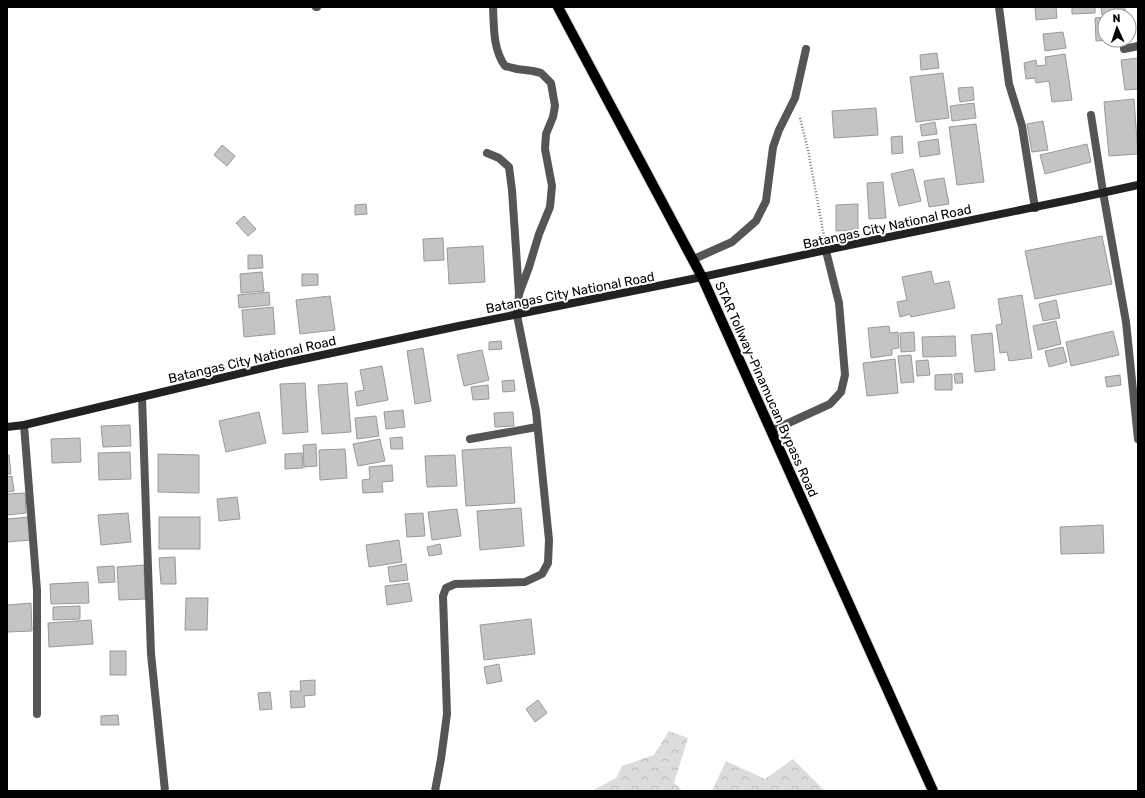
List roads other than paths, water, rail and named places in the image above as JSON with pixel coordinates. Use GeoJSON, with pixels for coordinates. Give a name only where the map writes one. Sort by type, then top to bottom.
{"type":"FeatureCollection","features":[{"type":"Feature","properties":{"kind":"main road","name":"STAR Tollway-Pinamucan Bypass Road"},"geometry":{"type":"LineString","coordinates":[[558,7],[694,260],[933,791]]}},
{"type":"Feature","properties":{"kind":"street"},"geometry":{"type":"LineString","coordinates":[[493,7],[495,46],[499,57],[505,66],[541,73],[551,83],[555,97],[553,117],[546,134],[545,149],[552,186],[550,207],[539,234],[529,268],[519,294]]}},
{"type":"Feature","properties":{"kind":"street"},"geometry":{"type":"LineString","coordinates":[[999,7],[1009,84],[1022,126],[1035,208]]}},
{"type":"Feature","properties":{"kind":"street"},"geometry":{"type":"LineString","coordinates":[[1124,49],[1138,46]]}},
{"type":"Feature","properties":{"kind":"street"},"geometry":{"type":"LineString","coordinates":[[694,260],[732,242],[756,222],[766,201],[773,147],[779,130],[795,98],[806,49]]}},
{"type":"Feature","properties":{"kind":"street"},"geometry":{"type":"LineString","coordinates":[[1091,115],[1126,322],[1138,439]]}},
{"type":"Feature","properties":{"kind":"street"},"geometry":{"type":"LineString","coordinates":[[435,791],[447,714],[443,596],[446,588],[456,584],[525,582],[542,574],[548,563],[549,540],[536,411],[517,315],[519,294],[509,167],[499,158],[487,153]]}},
{"type":"Feature","properties":{"kind":"street","name":"Batangas City National Road"},"geometry":{"type":"LineString","coordinates":[[7,427],[24,425],[288,363],[454,327],[1035,208],[1138,185]]}},
{"type":"Feature","properties":{"kind":"street"},"geometry":{"type":"LineString","coordinates":[[771,430],[830,404],[842,392],[845,375],[839,303],[826,251]]}},
{"type":"Feature","properties":{"kind":"street"},"geometry":{"type":"LineString","coordinates":[[142,397],[151,654],[165,791]]}},
{"type":"Feature","properties":{"kind":"street"},"geometry":{"type":"LineString","coordinates":[[24,425],[37,590],[37,714]]}},
{"type":"Feature","properties":{"kind":"street"},"geometry":{"type":"LineString","coordinates":[[470,439],[537,427]]}}]}
